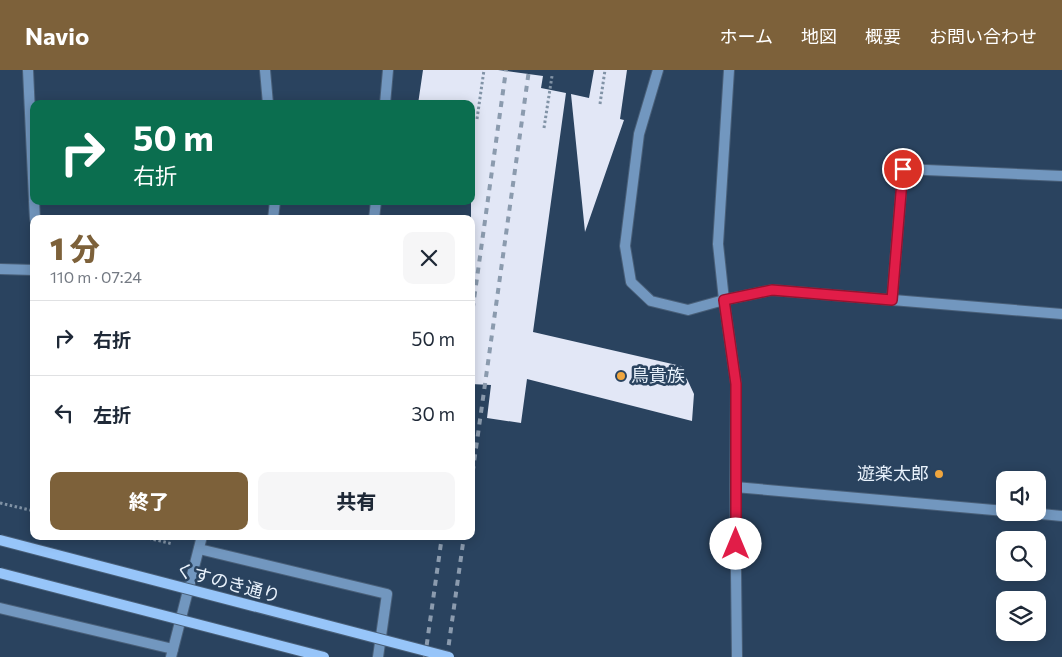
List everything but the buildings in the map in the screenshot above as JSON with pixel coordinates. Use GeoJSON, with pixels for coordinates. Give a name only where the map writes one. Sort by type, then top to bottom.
{"type":"FeatureCollection","features":[{"type":"Feature","properties":{"kind":"main road","name":"くすのき通り"},"geometry":{"type":"LineString","coordinates":[[0,540],[448,657]]}},
{"type":"Feature","properties":{"kind":"main road"},"geometry":{"type":"LineString","coordinates":[[0,573],[324,657]]}},
{"type":"Feature","properties":{"kind":"street"},"geometry":{"type":"LineString","coordinates":[[28,70],[30,100]]}},
{"type":"Feature","properties":{"kind":"street"},"geometry":{"type":"LineString","coordinates":[[265,70],[268,100]]}},
{"type":"Feature","properties":{"kind":"street"},"geometry":{"type":"LineString","coordinates":[[385,100],[388,70]]}},
{"type":"Feature","properties":{"kind":"street"},"geometry":{"type":"LineString","coordinates":[[658,70],[639,134],[624,246],[631,282],[651,301],[688,310],[772,290],[1062,314]]}},
{"type":"Feature","properties":{"kind":"street"},"geometry":{"type":"LineString","coordinates":[[729,70],[718,244],[736,384],[737,657]]}},
{"type":"Feature","properties":{"kind":"street"},"geometry":{"type":"LineString","coordinates":[[892,300],[903,169],[1062,176]]}},
{"type":"Feature","properties":{"kind":"street"},"geometry":{"type":"LineString","coordinates":[[0,269],[30,270]]}},
{"type":"Feature","properties":{"kind":"street"},"geometry":{"type":"LineString","coordinates":[[735,487],[762,491],[996,510]]}},
{"type":"Feature","properties":{"kind":"street"},"geometry":{"type":"LineString","coordinates":[[1046,514],[1062,516]]}},
{"type":"Feature","properties":{"kind":"street"},"geometry":{"type":"LineString","coordinates":[[0,608],[172,653],[201,540]]}},
{"type":"Feature","properties":{"kind":"street"},"geometry":{"type":"LineString","coordinates":[[199,548],[387,594],[378,657]]}},
{"type":"Feature","properties":{"kind":"path"},"geometry":{"type":"LineString","coordinates":[[477,119],[484,70]]}},
{"type":"Feature","properties":{"kind":"path"},"geometry":{"type":"LineString","coordinates":[[600,104],[605,70]]}},
{"type":"Feature","properties":{"kind":"path"},"geometry":{"type":"LineString","coordinates":[[544,128],[552,76]]}},
{"type":"Feature","properties":{"kind":"path"},"geometry":{"type":"LineString","coordinates":[[0,503],[30,510]]}},
{"type":"Feature","properties":{"kind":"path"},"geometry":{"type":"LineString","coordinates":[[156,540],[173,544]]}},
{"type":"Feature","properties":{"kind":"railway"},"geometry":{"type":"LineString","coordinates":[[475,292],[506,70]]}},
{"type":"Feature","properties":{"kind":"railway"},"geometry":{"type":"LineString","coordinates":[[475,455],[529,70]]}},
{"type":"Feature","properties":{"kind":"railway"},"geometry":{"type":"LineString","coordinates":[[425,657],[441,540]]}},
{"type":"Feature","properties":{"kind":"railway"},"geometry":{"type":"LineString","coordinates":[[447,657],[463,540]]}},
{"type":"Feature","properties":{"kind":"place","name":"鳥貴族"},"geometry":{"type":"Point","coordinates":[621,376]}},
{"type":"Feature","properties":{"kind":"place","name":"遊楽太郎"},"geometry":{"type":"Point","coordinates":[939,474]}},
{"type":"Feature","properties":{"kind":"route"},"geometry":{"type":"LineString","coordinates":[[736,544],[736,384],[724,300],[772,290],[892,300],[903,169]]}}]}
